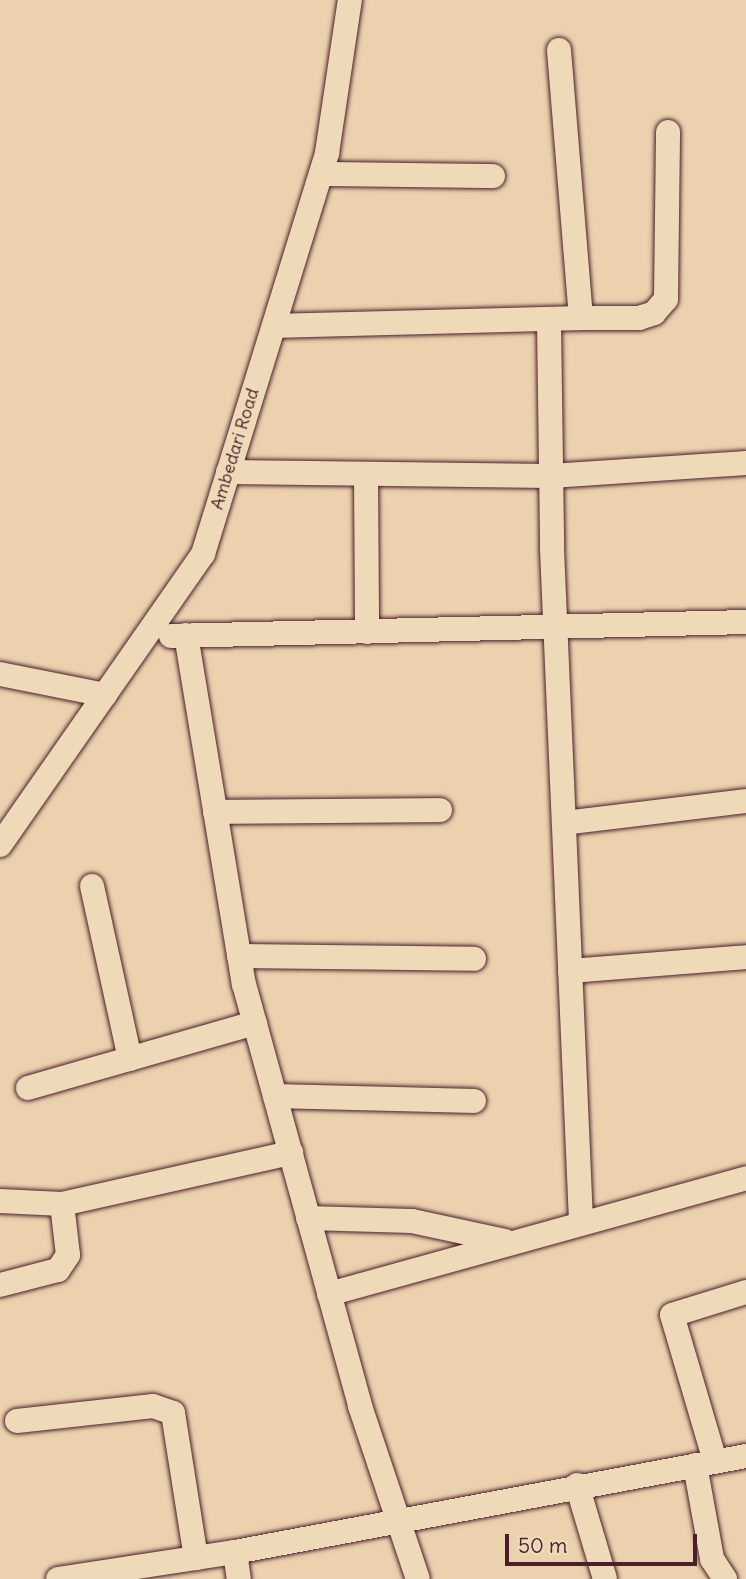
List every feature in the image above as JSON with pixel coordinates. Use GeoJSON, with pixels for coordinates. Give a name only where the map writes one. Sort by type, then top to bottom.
{"type":"FeatureCollection","features":[{"type":"Feature","properties":{"kind":"street","name":"Ambedari Road"},"geometry":{"type":"LineString","coordinates":[[0,845],[202,554],[321,174],[350,0]]}},
{"type":"Feature","properties":{"kind":"street"},"geometry":{"type":"LineString","coordinates":[[559,50],[581,318]]}},
{"type":"Feature","properties":{"kind":"street"},"geometry":{"type":"LineString","coordinates":[[274,326],[549,322],[581,318],[639,318],[654,313],[666,299],[668,132]]}},
{"type":"Feature","properties":{"kind":"street"},"geometry":{"type":"LineString","coordinates":[[321,174],[493,176]]}},
{"type":"Feature","properties":{"kind":"street"},"geometry":{"type":"LineString","coordinates":[[549,322],[555,627],[581,1221]]}},
{"type":"Feature","properties":{"kind":"street"},"geometry":{"type":"LineString","coordinates":[[228,472],[551,476],[746,463]]}},
{"type":"Feature","properties":{"kind":"street"},"geometry":{"type":"LineString","coordinates":[[366,474],[367,632]]}},
{"type":"Feature","properties":{"kind":"street"},"geometry":{"type":"LineString","coordinates":[[145,636],[746,622]]}},
{"type":"Feature","properties":{"kind":"street"},"geometry":{"type":"LineString","coordinates":[[186,635],[239,956],[255,1023],[329,1294],[418,1579]]}},
{"type":"Feature","properties":{"kind":"street"},"geometry":{"type":"LineString","coordinates":[[0,674],[105,695]]}},
{"type":"Feature","properties":{"kind":"street"},"geometry":{"type":"LineString","coordinates":[[564,823],[746,801]]}},
{"type":"Feature","properties":{"kind":"street"},"geometry":{"type":"LineString","coordinates":[[215,812],[440,810]]}},
{"type":"Feature","properties":{"kind":"street"},"geometry":{"type":"LineString","coordinates":[[92,886],[130,1059]]}},
{"type":"Feature","properties":{"kind":"street"},"geometry":{"type":"LineString","coordinates":[[239,956],[474,959]]}},
{"type":"Feature","properties":{"kind":"street"},"geometry":{"type":"LineString","coordinates":[[570,971],[746,957]]}},
{"type":"Feature","properties":{"kind":"street"},"geometry":{"type":"LineString","coordinates":[[28,1088],[255,1023]]}},
{"type":"Feature","properties":{"kind":"street"},"geometry":{"type":"LineString","coordinates":[[275,1096],[474,1101]]}},
{"type":"Feature","properties":{"kind":"street"},"geometry":{"type":"LineString","coordinates":[[0,1201],[62,1204],[290,1153]]}},
{"type":"Feature","properties":{"kind":"street"},"geometry":{"type":"LineString","coordinates":[[329,1294],[581,1221],[746,1178]]}},
{"type":"Feature","properties":{"kind":"street"},"geometry":{"type":"LineString","coordinates":[[0,1285],[58,1270],[68,1255],[62,1204]]}},
{"type":"Feature","properties":{"kind":"street"},"geometry":{"type":"LineString","coordinates":[[308,1218],[412,1221],[510,1242]]}},
{"type":"Feature","properties":{"kind":"street"},"geometry":{"type":"LineString","coordinates":[[725,1579],[712,1559],[705,1463],[672,1315],[746,1292]]}},
{"type":"Feature","properties":{"kind":"street"},"geometry":{"type":"LineString","coordinates":[[17,1421],[153,1406],[173,1413],[196,1558]]}},
{"type":"Feature","properties":{"kind":"street"},"geometry":{"type":"LineString","coordinates":[[58,1579],[235,1552],[578,1485],[746,1456]]}},
{"type":"Feature","properties":{"kind":"street"},"geometry":{"type":"LineString","coordinates":[[578,1485],[605,1579]]}},
{"type":"Feature","properties":{"kind":"street"},"geometry":{"type":"LineString","coordinates":[[235,1552],[239,1579]]}}]}
